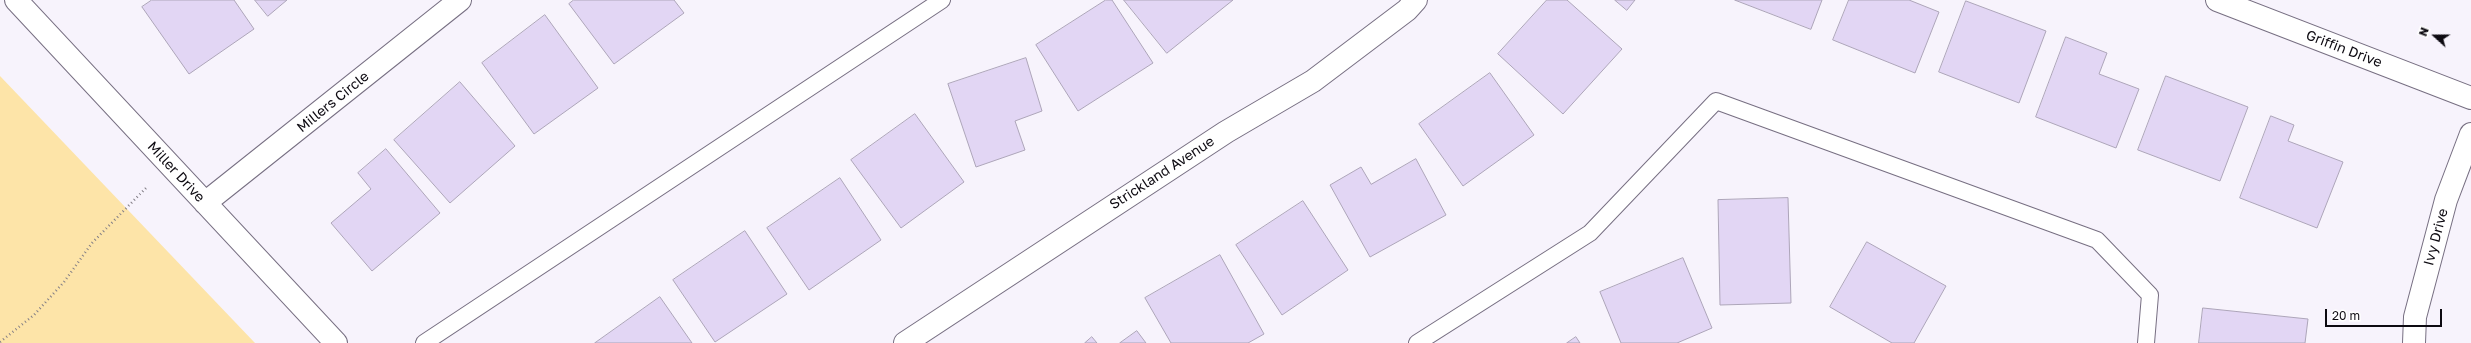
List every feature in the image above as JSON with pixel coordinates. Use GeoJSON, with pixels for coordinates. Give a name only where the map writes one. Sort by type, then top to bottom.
{"type":"FeatureCollection","features":[{"type":"Feature","properties":{"kind":"street","name":"Miller Drive"},"geometry":{"type":"LineString","coordinates":[[16,0],[336,343]]}},
{"type":"Feature","properties":{"kind":"street","name":"Millers Circle"},"geometry":{"type":"LineString","coordinates":[[205,203],[460,0]]}},
{"type":"Feature","properties":{"kind":"street","name":"Strickland Avenue"},"geometry":{"type":"LineString","coordinates":[[905,343],[1220,137],[1313,81],[1407,10],[1416,0]]}},
{"type":"Feature","properties":{"kind":"street","name":"Griffin Drive"},"geometry":{"type":"LineString","coordinates":[[2217,0],[2471,98]]}},
{"type":"Feature","properties":{"kind":"street","name":"Ivy Drive"},"geometry":{"type":"LineString","coordinates":[[2414,343],[2414,317],[2444,207],[2471,134]]}},
{"type":"Feature","properties":{"kind":"lane"},"geometry":{"type":"LineString","coordinates":[[424,343],[942,0]]}},
{"type":"Feature","properties":{"kind":"lane"},"geometry":{"type":"LineString","coordinates":[[1417,343],[1590,233],[1716,101],[2097,240],[2150,295],[2146,343]]}},
{"type":"Feature","properties":{"kind":"path"},"geometry":{"type":"LineString","coordinates":[[0,342],[34,315],[64,282],[92,243],[170,166]]}},
{"type":"Feature","properties":{"kind":"shaded area"},"geometry":{"type":"Polygon","coordinates":[[[0,76],[255,343],[0,343],[0,76]]]}},
{"type":"Feature","properties":{"kind":"building"},"geometry":{"type":"Polygon","coordinates":[[[152,0],[234,0],[254,29],[189,74],[142,7],[152,0]]]}},
{"type":"Feature","properties":{"kind":"building"},"geometry":{"type":"Polygon","coordinates":[[[255,0],[287,0],[268,16],[255,0]]]}},
{"type":"Feature","properties":{"kind":"building"},"geometry":{"type":"Polygon","coordinates":[[[574,0],[674,0],[684,13],[614,64],[569,4],[574,0]]]}},
{"type":"Feature","properties":{"kind":"building"},"geometry":{"type":"Polygon","coordinates":[[[1106,0],[1112,0],[1153,63],[1078,111],[1036,45],[1106,0]]]}},
{"type":"Feature","properties":{"kind":"building"},"geometry":{"type":"Polygon","coordinates":[[[1124,0],[1233,0],[1167,53],[1124,0]]]}},
{"type":"Feature","properties":{"kind":"building"},"geometry":{"type":"Polygon","coordinates":[[[1547,0],[1567,0],[1622,49],[1563,114],[1498,54],[1547,0]]]}},
{"type":"Feature","properties":{"kind":"building"},"geometry":{"type":"Polygon","coordinates":[[[1615,0],[1635,0],[1627,10],[1615,0]]]}},
{"type":"Feature","properties":{"kind":"building"},"geometry":{"type":"Polygon","coordinates":[[[1735,0],[1822,0],[1811,29],[1735,0]]]}},
{"type":"Feature","properties":{"kind":"building"},"geometry":{"type":"Polygon","coordinates":[[[1849,0],[1909,0],[1939,12],[1915,73],[1833,40],[1849,0]]]}},
{"type":"Feature","properties":{"kind":"building"},"geometry":{"type":"Polygon","coordinates":[[[1966,1],[2046,31],[2019,103],[1939,72],[1966,1]]]}},
{"type":"Feature","properties":{"kind":"building"},"geometry":{"type":"Polygon","coordinates":[[[545,15],[598,88],[534,134],[482,63],[545,15]]]}},
{"type":"Feature","properties":{"kind":"building"},"geometry":{"type":"Polygon","coordinates":[[[2066,37],[2107,53],[2099,74],[2139,89],[2116,148],[2036,117],[2066,37]]]}},
{"type":"Feature","properties":{"kind":"building"},"geometry":{"type":"Polygon","coordinates":[[[1026,58],[1042,111],[1015,121],[1025,150],[976,167],[948,84],[1026,58]]]}},
{"type":"Feature","properties":{"kind":"building"},"geometry":{"type":"Polygon","coordinates":[[[1490,73],[1534,135],[1463,186],[1419,124],[1490,73]]]}},
{"type":"Feature","properties":{"kind":"building"},"geometry":{"type":"Polygon","coordinates":[[[2166,76],[2248,107],[2220,181],[2138,150],[2166,76]]]}},
{"type":"Feature","properties":{"kind":"building"},"geometry":{"type":"Polygon","coordinates":[[[460,82],[515,146],[450,203],[394,140],[460,82]]]}},
{"type":"Feature","properties":{"kind":"building"},"geometry":{"type":"Polygon","coordinates":[[[915,114],[964,182],[901,228],[851,160],[915,114]]]}},
{"type":"Feature","properties":{"kind":"building"},"geometry":{"type":"Polygon","coordinates":[[[2271,116],[2294,125],[2288,141],[2343,162],[2317,228],[2240,198],[2271,116]]]}},
{"type":"Feature","properties":{"kind":"building"},"geometry":{"type":"Polygon","coordinates":[[[386,149],[440,213],[372,271],[331,223],[371,189],[358,173],[386,149]]]}},
{"type":"Feature","properties":{"kind":"building"},"geometry":{"type":"Polygon","coordinates":[[[1416,159],[1446,215],[1370,257],[1330,185],[1361,167],[1371,184],[1416,159]]]}},
{"type":"Feature","properties":{"kind":"building"},"geometry":{"type":"Polygon","coordinates":[[[840,178],[881,240],[809,290],[767,228],[840,178]]]}},
{"type":"Feature","properties":{"kind":"building"},"geometry":{"type":"Polygon","coordinates":[[[1788,198],[1791,303],[1720,305],[1718,200],[1788,198]]]}},
{"type":"Feature","properties":{"kind":"building"},"geometry":{"type":"Polygon","coordinates":[[[1303,201],[1348,270],[1282,315],[1236,245],[1303,201]]]}},
{"type":"Feature","properties":{"kind":"building"},"geometry":{"type":"Polygon","coordinates":[[[745,231],[787,294],[715,342],[673,280],[745,231]]]}},
{"type":"Feature","properties":{"kind":"building"},"geometry":{"type":"Polygon","coordinates":[[[1867,242],[1946,286],[1914,343],[1892,343],[1830,307],[1867,242]]]}},
{"type":"Feature","properties":{"kind":"building"},"geometry":{"type":"Polygon","coordinates":[[[1220,255],[1264,334],[1248,343],[1171,343],[1145,298],[1220,255]]]}},
{"type":"Feature","properties":{"kind":"building"},"geometry":{"type":"Polygon","coordinates":[[[1683,258],[1712,328],[1677,343],[1621,343],[1600,292],[1683,258]]]}},
{"type":"Feature","properties":{"kind":"building"},"geometry":{"type":"Polygon","coordinates":[[[660,297],[692,343],[595,343],[660,297]]]}},
{"type":"Feature","properties":{"kind":"building"},"geometry":{"type":"Polygon","coordinates":[[[2203,308],[2308,319],[2305,343],[2199,343],[2203,308]]]}},
{"type":"Feature","properties":{"kind":"building"},"geometry":{"type":"Polygon","coordinates":[[[1137,331],[1146,343],[1120,343],[1137,331]]]}},
{"type":"Feature","properties":{"kind":"building"},"geometry":{"type":"Polygon","coordinates":[[[1092,337],[1097,343],[1085,343],[1092,337]]]}},
{"type":"Feature","properties":{"kind":"building"},"geometry":{"type":"Polygon","coordinates":[[[1576,337],[1580,343],[1567,343],[1576,337]]]}}]}
